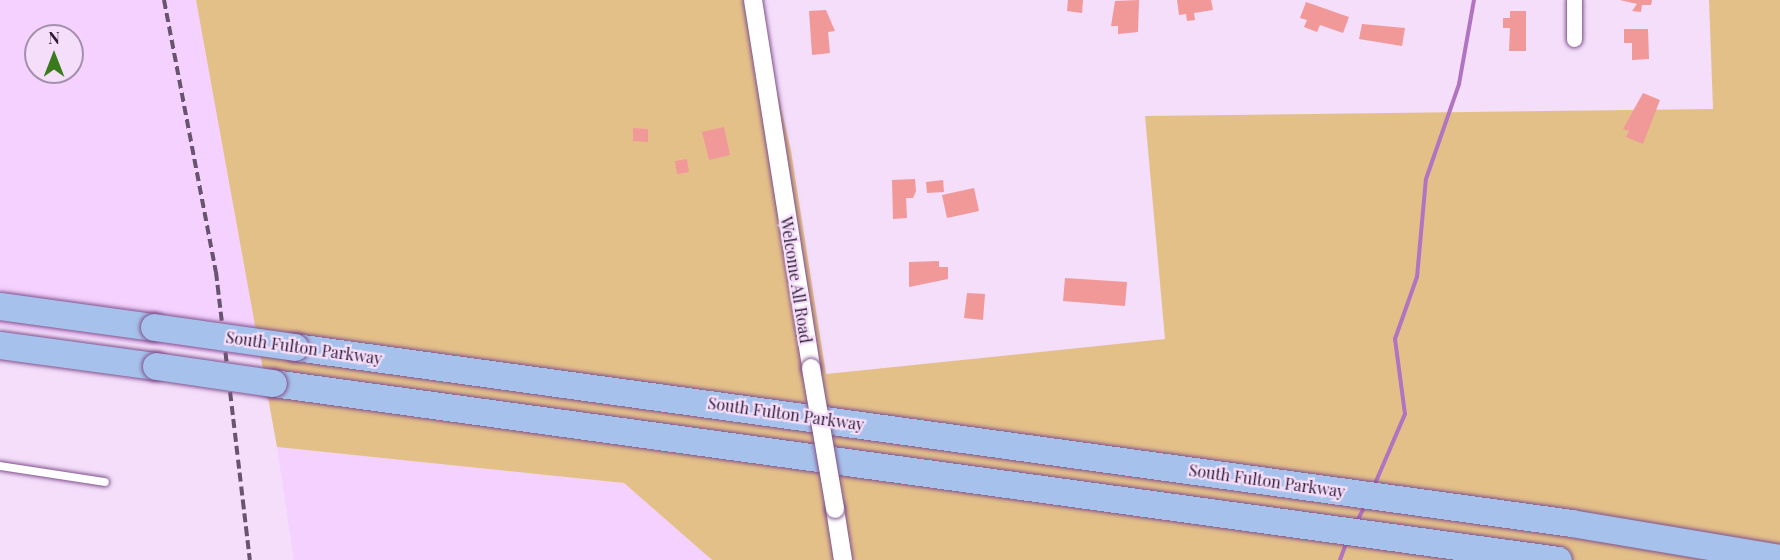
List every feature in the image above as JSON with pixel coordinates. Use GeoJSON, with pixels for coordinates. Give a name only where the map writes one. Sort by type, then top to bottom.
{"type":"FeatureCollection","features":[{"type":"Feature","properties":{"kind":"highway","name":"South Fulton Parkway"},"geometry":{"type":"LineString","coordinates":[[0,306],[1571,523]]}},
{"type":"Feature","properties":{"kind":"highway"},"geometry":{"type":"LineString","coordinates":[[0,345],[1550,559]]}},
{"type":"Feature","properties":{"kind":"highway"},"geometry":{"type":"LineString","coordinates":[[1571,523],[1780,543]]}},
{"type":"Feature","properties":{"kind":"highway"},"geometry":{"type":"LineString","coordinates":[[1571,523],[1780,558]]}},
{"type":"Feature","properties":{"kind":"street","name":"Welcome All Road"},"geometry":{"type":"LineString","coordinates":[[753,0],[843,560]]}},
{"type":"Feature","properties":{"kind":"street"},"geometry":{"type":"LineString","coordinates":[[1574,0],[1574,39]]}},
{"type":"Feature","properties":{"kind":"lane"},"geometry":{"type":"LineString","coordinates":[[0,466],[105,482]]}},
{"type":"Feature","properties":{"kind":"shaded area"},"geometry":{"type":"Polygon","coordinates":[[[0,0],[196,0],[261,359],[0,327],[0,0]]]}},
{"type":"Feature","properties":{"kind":"shaded area"},"geometry":{"type":"Polygon","coordinates":[[[196,0],[756,0],[791,151],[826,374],[1165,339],[1145,116],[1713,109],[1709,0],[1780,0],[1780,560],[712,560],[624,483],[277,447],[196,0]]]}},
{"type":"Feature","properties":{"kind":"shaded area"},"geometry":{"type":"Polygon","coordinates":[[[277,447],[624,483],[712,560],[294,560],[277,447]]]}},
{"type":"Feature","properties":{"kind":"building"},"geometry":{"type":"Polygon","coordinates":[[[1068,0],[1083,0],[1082,13],[1067,11],[1068,0]]]}},
{"type":"Feature","properties":{"kind":"building"},"geometry":{"type":"Polygon","coordinates":[[[1139,0],[1138,32],[1118,34],[1118,26],[1111,26],[1115,1],[1139,0]]]}},
{"type":"Feature","properties":{"kind":"building"},"geometry":{"type":"Polygon","coordinates":[[[1177,0],[1211,0],[1213,10],[1194,13],[1195,20],[1187,21],[1186,14],[1179,15],[1177,0]]]}},
{"type":"Feature","properties":{"kind":"building"},"geometry":{"type":"Polygon","coordinates":[[[1620,0],[1652,0],[1651,5],[1642,5],[1641,12],[1632,11],[1637,4],[1620,0]]]}},
{"type":"Feature","properties":{"kind":"building"},"geometry":{"type":"Polygon","coordinates":[[[1306,2],[1349,17],[1343,33],[1320,25],[1317,32],[1304,27],[1307,20],[1300,18],[1306,2]]]}},
{"type":"Feature","properties":{"kind":"building"},"geometry":{"type":"Polygon","coordinates":[[[826,10],[835,31],[828,32],[830,53],[812,55],[809,11],[826,10]]]}},
{"type":"Feature","properties":{"kind":"building"},"geometry":{"type":"Polygon","coordinates":[[[1510,11],[1526,11],[1526,51],[1509,51],[1510,28],[1503,28],[1503,18],[1510,18],[1510,11]]]}},
{"type":"Feature","properties":{"kind":"building"},"geometry":{"type":"Polygon","coordinates":[[[1362,24],[1405,28],[1402,46],[1359,39],[1362,24]]]}},
{"type":"Feature","properties":{"kind":"building"},"geometry":{"type":"Polygon","coordinates":[[[1624,29],[1648,29],[1649,59],[1632,60],[1632,43],[1624,43],[1624,29]]]}},
{"type":"Feature","properties":{"kind":"building"},"geometry":{"type":"Polygon","coordinates":[[[1643,93],[1660,100],[1643,144],[1626,137],[1629,131],[1623,129],[1643,93]]]}},
{"type":"Feature","properties":{"kind":"building"},"geometry":{"type":"Polygon","coordinates":[[[724,127],[730,155],[709,160],[702,132],[724,127]]]}},
{"type":"Feature","properties":{"kind":"building"},"geometry":{"type":"Polygon","coordinates":[[[633,128],[648,129],[648,142],[633,141],[633,128]]]}},
{"type":"Feature","properties":{"kind":"building"},"geometry":{"type":"Polygon","coordinates":[[[687,159],[689,172],[677,174],[675,161],[687,159]]]}},
{"type":"Feature","properties":{"kind":"building"},"geometry":{"type":"Polygon","coordinates":[[[915,179],[916,191],[913,198],[906,198],[907,218],[893,219],[892,180],[915,179]]]}},
{"type":"Feature","properties":{"kind":"building"},"geometry":{"type":"Polygon","coordinates":[[[943,180],[944,192],[927,193],[926,182],[943,180]]]}},
{"type":"Feature","properties":{"kind":"building"},"geometry":{"type":"Polygon","coordinates":[[[974,188],[979,211],[947,218],[942,195],[974,188]]]}},
{"type":"Feature","properties":{"kind":"building"},"geometry":{"type":"Polygon","coordinates":[[[939,261],[939,267],[948,267],[948,279],[909,287],[909,262],[939,261]]]}},
{"type":"Feature","properties":{"kind":"building"},"geometry":{"type":"Polygon","coordinates":[[[1065,278],[1127,282],[1125,306],[1063,301],[1065,278]]]}},
{"type":"Feature","properties":{"kind":"building"},"geometry":{"type":"Polygon","coordinates":[[[967,293],[985,294],[983,320],[964,318],[967,293]]]}},
{"type":"Feature","properties":{"kind":"waterway"},"geometry":{"type":"LineString","coordinates":[[1374,486],[1405,414],[1395,339],[1417,277],[1426,179],[1459,84],[1474,0]]}},
{"type":"Feature","properties":{"kind":"waterway"},"geometry":{"type":"LineString","coordinates":[[1357,521],[1366,504]]}},
{"type":"Feature","properties":{"kind":"waterway"},"geometry":{"type":"LineString","coordinates":[[1340,560],[1347,541]]}},
{"type":"Feature","properties":{"kind":"railway"},"geometry":{"type":"LineString","coordinates":[[164,0],[216,272],[250,560]]}}]}
